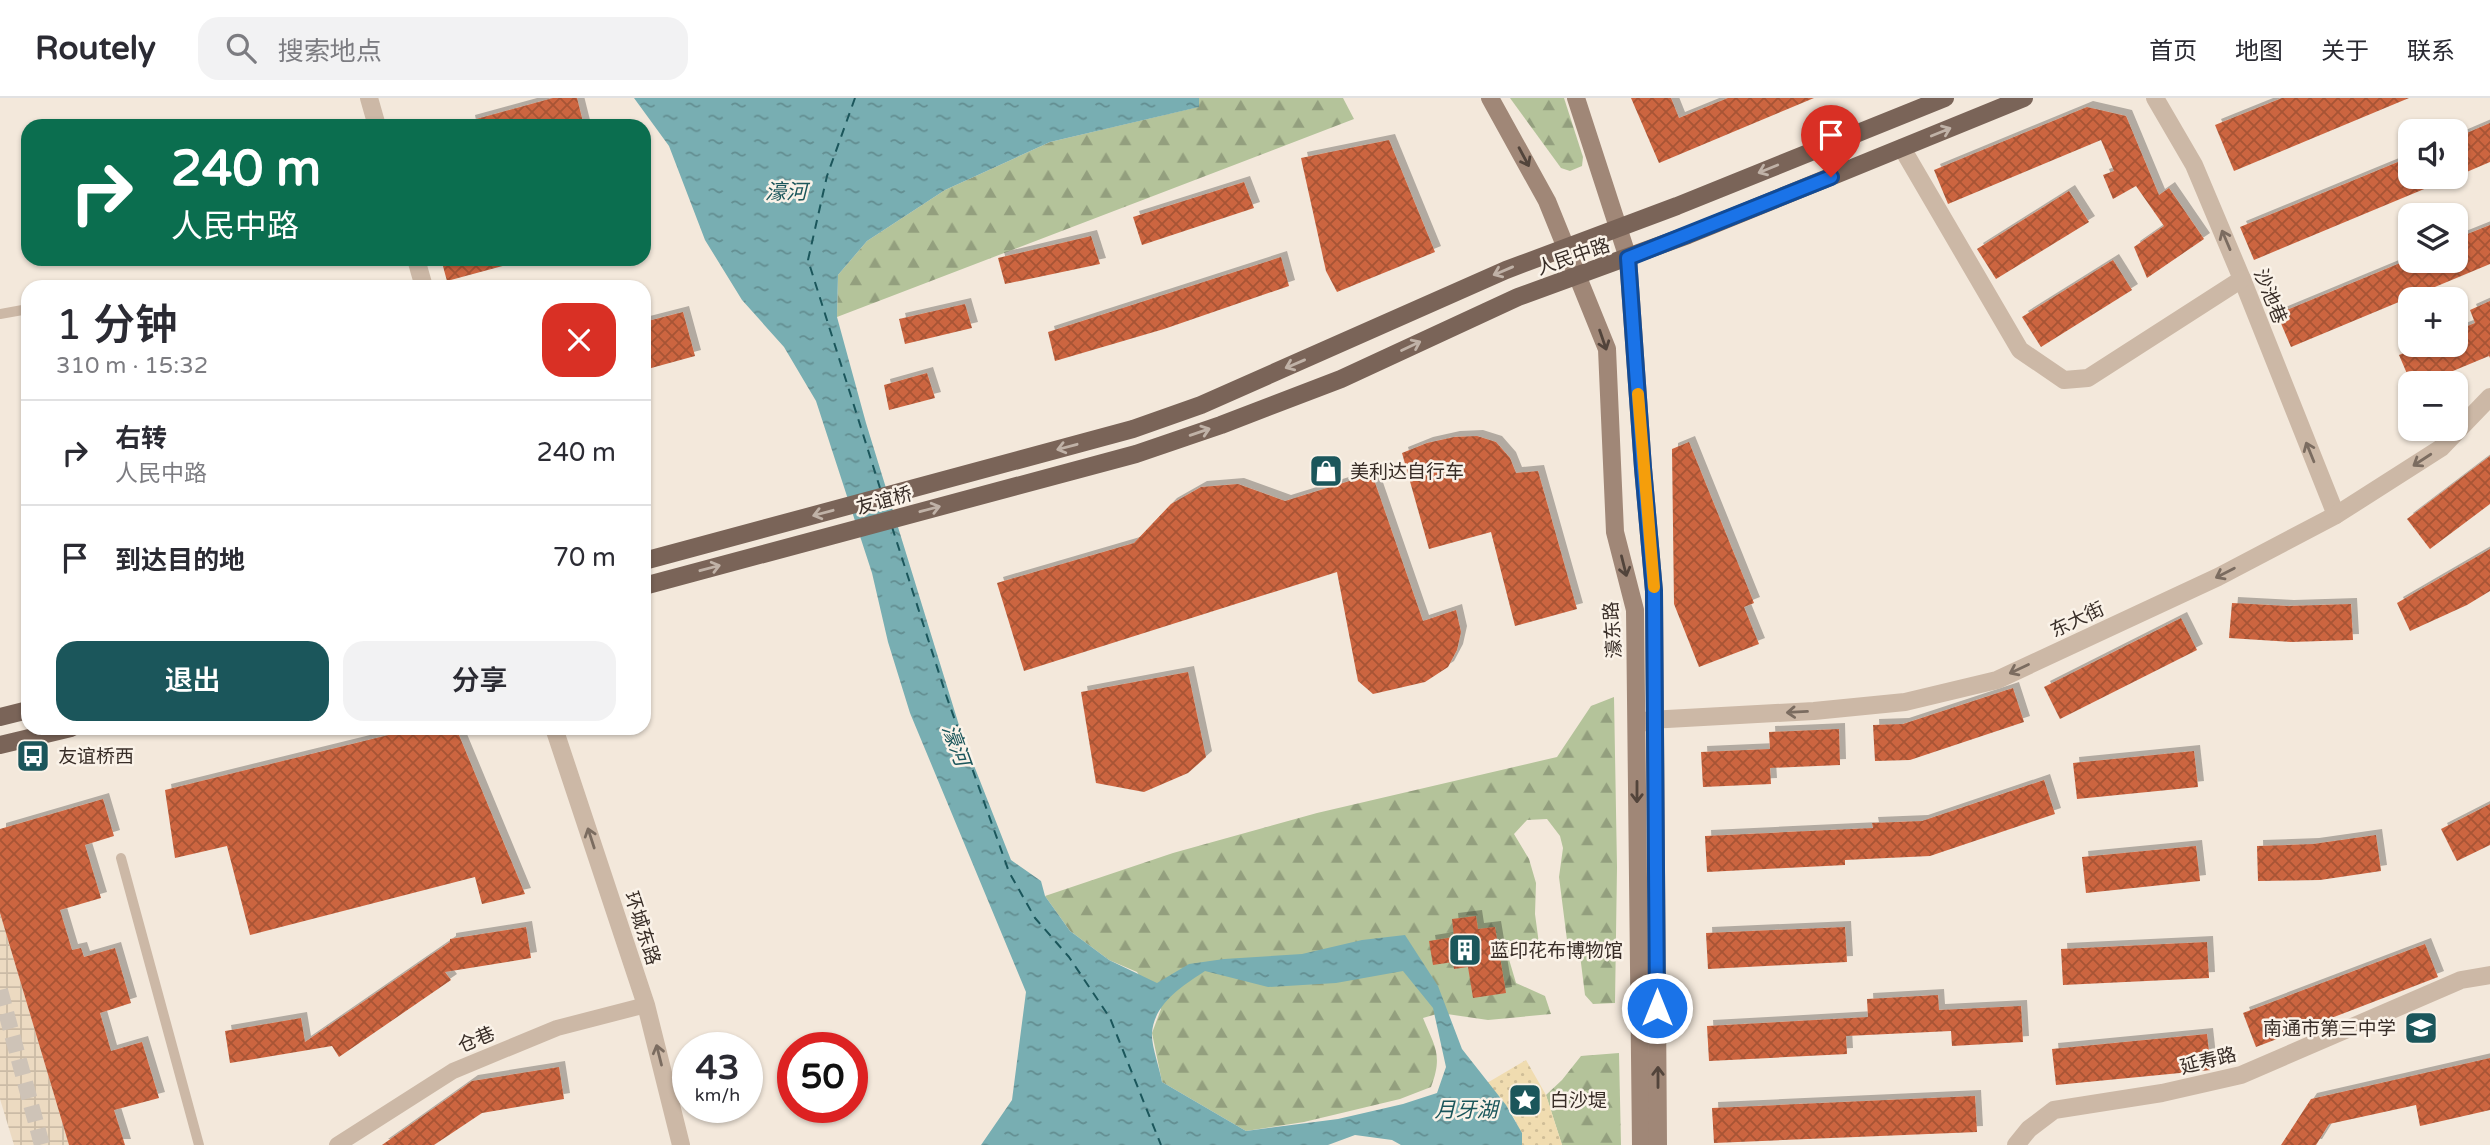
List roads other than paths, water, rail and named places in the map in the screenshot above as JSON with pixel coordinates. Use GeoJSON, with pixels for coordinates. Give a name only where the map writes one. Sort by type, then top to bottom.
{"type":"FeatureCollection","features":[{"type":"Feature","properties":{"kind":"main road","name":"濠东路"},"geometry":{"type":"LineString","coordinates":[[1490,98],[1547,201],[1607,349],[1615,532],[1635,610],[1641,1145]]}},
{"type":"Feature","properties":{"kind":"main road"},"geometry":{"type":"LineString","coordinates":[[1576,98],[1628,258],[1654,591],[1658,1145]]}},
{"type":"Feature","properties":{"kind":"main road","name":"人民中路"},"geometry":{"type":"LineString","coordinates":[[1133,429],[1213,400],[1506,270],[1619,228],[1945,98]]}},
{"type":"Feature","properties":{"kind":"main road","name":"人民中路"},"geometry":{"type":"LineString","coordinates":[[1136,454],[1341,379],[1518,297],[1628,258],[2024,98]]}},
{"type":"Feature","properties":{"kind":"main road","name":"友谊桥"},"geometry":{"type":"LineString","coordinates":[[651,559],[1133,429]]}},
{"type":"Feature","properties":{"kind":"main road","name":"友谊桥"},"geometry":{"type":"LineString","coordinates":[[651,584],[1136,454]]}},
{"type":"Feature","properties":{"kind":"main road"},"geometry":{"type":"LineString","coordinates":[[0,717],[21,712]]}},
{"type":"Feature","properties":{"kind":"main road"},"geometry":{"type":"LineString","coordinates":[[0,745],[42,735]]}},
{"type":"Feature","properties":{"kind":"street"},"geometry":{"type":"LineString","coordinates":[[369,98],[375,119]]}},
{"type":"Feature","properties":{"kind":"street","name":"沙池巷"},"geometry":{"type":"LineString","coordinates":[[2155,98],[2194,165],[2336,515]]}},
{"type":"Feature","properties":{"kind":"street"},"geometry":{"type":"LineString","coordinates":[[1902,148],[2020,350],[2064,380],[2088,377],[2242,279]]}},
{"type":"Feature","properties":{"kind":"street","name":"东大街"},"geometry":{"type":"LineString","coordinates":[[1656,720],[1814,711],[1905,702],[1997,680],[2218,577],[2336,515],[2441,448],[2490,397]]}},
{"type":"Feature","properties":{"kind":"street"},"geometry":{"type":"LineString","coordinates":[[1637,737],[1638,727],[1642,722],[1656,720]]}},
{"type":"Feature","properties":{"kind":"street","name":"环城东路"},"geometry":{"type":"LineString","coordinates":[[556,735],[646,1005],[681,1145]]}},
{"type":"Feature","properties":{"kind":"street","name":"延寿路"},"geometry":{"type":"LineString","coordinates":[[2016,1145],[2029,1129],[2054,1110],[2162,1093],[2241,1075],[2461,980],[2490,975]]}},
{"type":"Feature","properties":{"kind":"street","name":"仓巷"},"geometry":{"type":"LineString","coordinates":[[337,1145],[453,1071],[557,1028],[646,1005]]}},
{"type":"Feature","properties":{"kind":"lane"},"geometry":{"type":"LineString","coordinates":[[0,314],[21,310]]}},
{"type":"Feature","properties":{"kind":"lane"},"geometry":{"type":"LineString","coordinates":[[121,858],[199,1145]]}},
{"type":"Feature","properties":{"kind":"water"},"geometry":{"type":"Polygon","coordinates":[[[634,98],[1199,98],[1199,107],[1050,142],[945,190],[867,241],[838,275],[837,317],[866,423],[962,735],[1011,860],[1041,881],[1045,896],[1070,931],[1109,960],[1157,983],[1189,964],[1302,954],[1362,940],[1405,935],[1438,986],[1462,1049],[1506,1105],[1522,1133],[1522,1145],[1401,1145],[1392,1140],[1355,1135],[1328,1145],[981,1145],[1012,1100],[1026,992],[910,713],[888,642],[872,573],[816,401],[784,347],[742,300],[705,240],[669,146],[634,98]],[[1205,971],[1171,996],[1154,1022],[1153,1044],[1162,1082],[1246,1131],[1338,1119],[1437,1093],[1446,1067],[1433,1008],[1403,971],[1336,983],[1268,987],[1205,971]]]}},
{"type":"Feature","properties":{"kind":"tunnel"},"geometry":{"type":"LineString","coordinates":[[0,990],[42,1145]]}},
{"type":"Feature","properties":{"kind":"place","name":"美利达自行车"},"geometry":{"type":"Point","coordinates":[1326,471]}},
{"type":"Feature","properties":{"kind":"place","name":"友谊桥西"},"geometry":{"type":"Point","coordinates":[33,756]}},
{"type":"Feature","properties":{"kind":"place","name":"蓝印花布博物馆"},"geometry":{"type":"Point","coordinates":[1465,950]}},
{"type":"Feature","properties":{"kind":"place","name":"南通市第三中学"},"geometry":{"type":"Point","coordinates":[2421,1028]}},
{"type":"Feature","properties":{"kind":"place","name":"白沙堤"},"geometry":{"type":"Point","coordinates":[1525,1100]}},
{"type":"Feature","properties":{"kind":"water label","name":"濠河"},"geometry":{"type":"Point","coordinates":[786,192]}},
{"type":"Feature","properties":{"kind":"water label","name":"濠河"},"geometry":{"type":"Point","coordinates":[956,745]}},
{"type":"Feature","properties":{"kind":"water label","name":"月牙湖"},"geometry":{"type":"Point","coordinates":[1466,1110]}}]}
